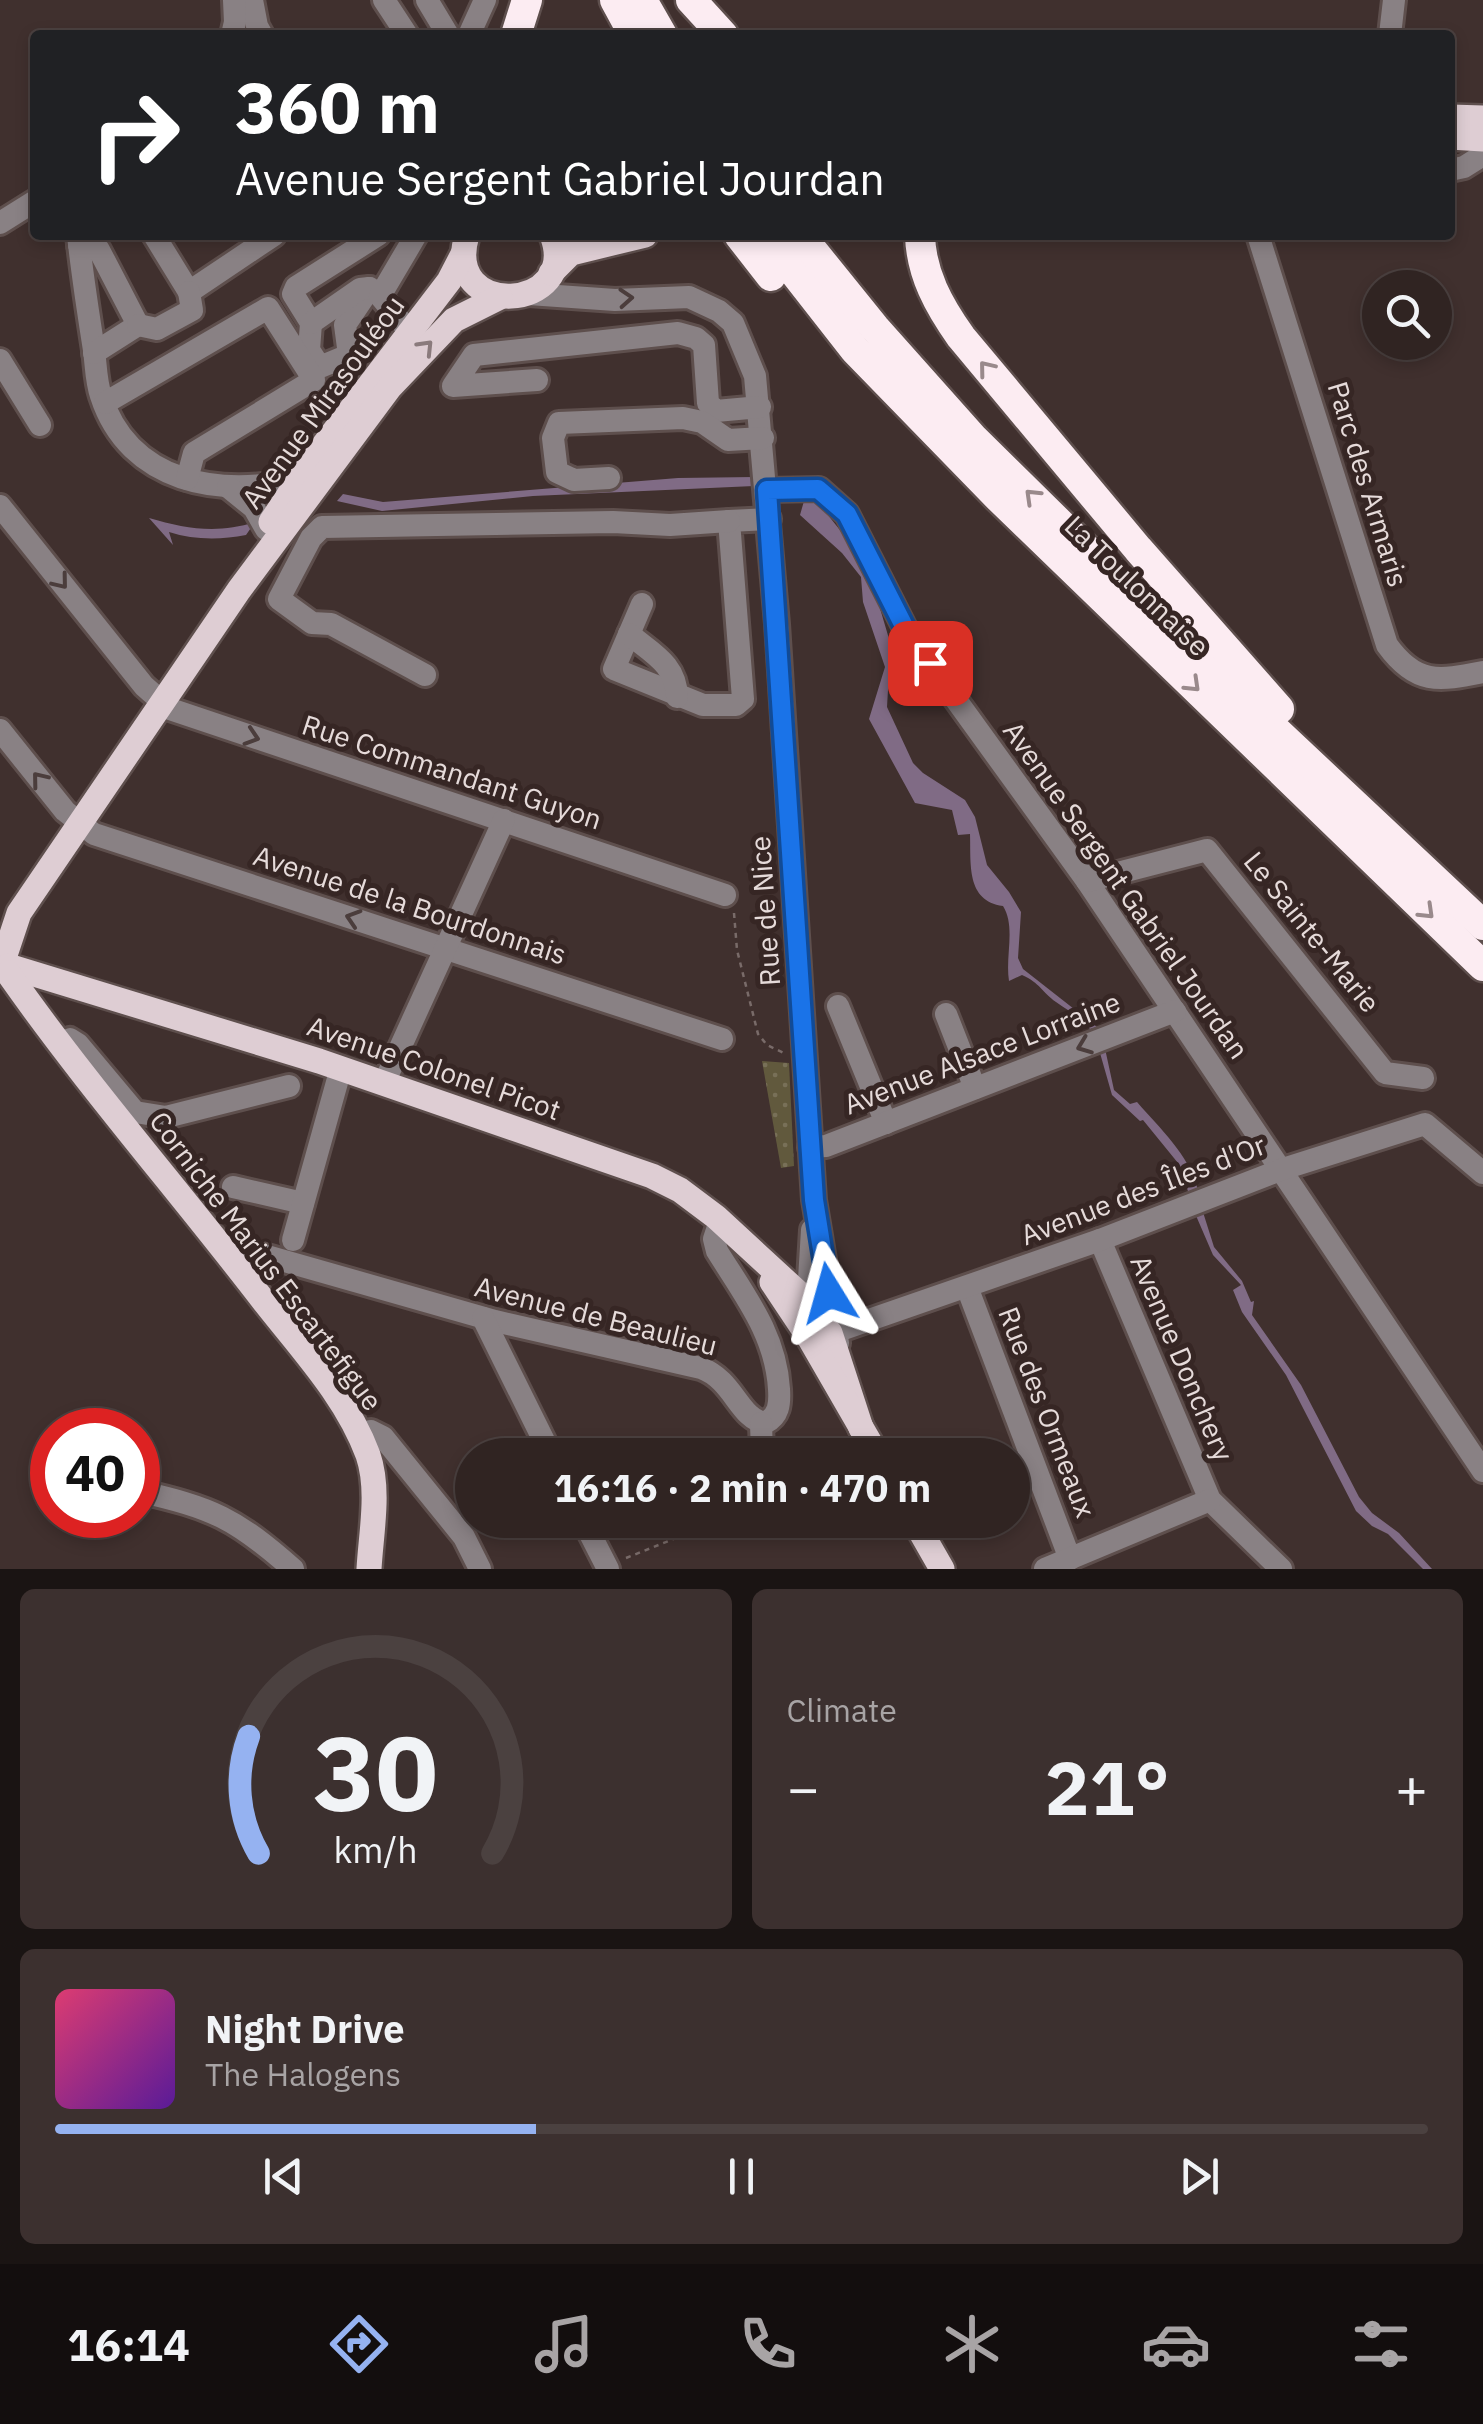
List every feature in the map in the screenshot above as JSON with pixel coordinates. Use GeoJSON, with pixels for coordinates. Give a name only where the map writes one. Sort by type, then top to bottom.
{"type":"FeatureCollection","features":[{"type":"Feature","properties":{"kind":"highway"},"geometry":{"type":"LineString","coordinates":[[518,30],[527,0]]}},
{"type":"Feature","properties":{"kind":"highway"},"geometry":{"type":"LineString","coordinates":[[615,0],[631,30]]}},
{"type":"Feature","properties":{"kind":"highway"},"geometry":{"type":"LineString","coordinates":[[642,0],[659,30]]}},
{"type":"Feature","properties":{"kind":"highway"},"geometry":{"type":"LineString","coordinates":[[691,0],[718,30]]}},
{"type":"Feature","properties":{"kind":"highway"},"geometry":{"type":"LineString","coordinates":[[743,240],[865,390],[1034,553],[1151,645]]}},
{"type":"Feature","properties":{"kind":"highway","name":"La Toulonnaise"},"geometry":{"type":"LineString","coordinates":[[769,240],[855,350],[999,498],[1483,966]]}},
{"type":"Feature","properties":{"kind":"highway","name":"La Toulonnaise"},"geometry":{"type":"LineString","coordinates":[[804,240],[875,328],[973,438],[1159,621],[1483,925]]}},
{"type":"Feature","properties":{"kind":"highway"},"geometry":{"type":"LineString","coordinates":[[920,240],[931,287],[944,313],[990,374],[1217,640],[1454,898]]}},
{"type":"Feature","properties":{"kind":"main road"},"geometry":{"type":"LineString","coordinates":[[1455,117],[1483,118]]}},
{"type":"Feature","properties":{"kind":"main road"},"geometry":{"type":"LineString","coordinates":[[1455,136],[1483,138]]}},
{"type":"Feature","properties":{"kind":"main road"},"geometry":{"type":"LineString","coordinates":[[465,245],[474,282],[500,297],[529,294],[542,285],[555,258],[553,240]]}},
{"type":"Feature","properties":{"kind":"main road"},"geometry":{"type":"LineString","coordinates":[[550,273],[572,254],[625,240]]}},
{"type":"Feature","properties":{"kind":"main road","name":"Avenue Mirasouléou"},"geometry":{"type":"LineString","coordinates":[[282,503],[353,422],[408,332],[449,281],[465,245]]}},
{"type":"Feature","properties":{"kind":"main road","name":"Avenue Mirasouléou"},"geometry":{"type":"LineString","coordinates":[[5,976],[9,917],[81,825],[239,590],[282,503],[353,422],[454,320],[500,297]]}},
{"type":"Feature","properties":{"kind":"main road","name":"Avenue Colonel Picot"},"geometry":{"type":"LineString","coordinates":[[5,976],[74,983],[384,1082],[652,1176],[680,1190],[720,1221],[826,1335],[868,1438]]}},
{"type":"Feature","properties":{"kind":"main road","name":"Corniche Marius Escartefigue"},"geometry":{"type":"LineString","coordinates":[[5,976],[234,1261],[329,1386],[359,1434],[370,1460],[374,1499],[369,1569]]}},
{"type":"Feature","properties":{"kind":"main road","name":"Avenue Colonel Picot"},"geometry":{"type":"LineString","coordinates":[[752,1253],[806,1299],[844,1371],[862,1428]]}},
{"type":"Feature","properties":{"kind":"main road"},"geometry":{"type":"LineString","coordinates":[[924,1538],[942,1569]]}},
{"type":"Feature","properties":{"kind":"street"},"geometry":{"type":"LineString","coordinates":[[233,30],[234,0]]}},
{"type":"Feature","properties":{"kind":"street"},"geometry":{"type":"LineString","coordinates":[[252,0],[259,30]]}},
{"type":"Feature","properties":{"kind":"street"},"geometry":{"type":"LineString","coordinates":[[384,0],[404,30]]}},
{"type":"Feature","properties":{"kind":"street"},"geometry":{"type":"LineString","coordinates":[[427,0],[445,30]]}},
{"type":"Feature","properties":{"kind":"street"},"geometry":{"type":"LineString","coordinates":[[471,30],[485,0]]}},
{"type":"Feature","properties":{"kind":"street"},"geometry":{"type":"LineString","coordinates":[[1391,30],[1394,0]]}},
{"type":"Feature","properties":{"kind":"street"},"geometry":{"type":"LineString","coordinates":[[1455,169],[1483,155]]}},
{"type":"Feature","properties":{"kind":"street"},"geometry":{"type":"LineString","coordinates":[[0,223],[30,204]]}},
{"type":"Feature","properties":{"kind":"street"},"geometry":{"type":"LineString","coordinates":[[78,240],[99,250],[148,327]]}},
{"type":"Feature","properties":{"kind":"street"},"geometry":{"type":"LineString","coordinates":[[78,240],[103,400],[124,439],[141,458],[171,476],[282,503]]}},
{"type":"Feature","properties":{"kind":"street"},"geometry":{"type":"LineString","coordinates":[[94,353],[192,310],[189,292],[157,240]]}},
{"type":"Feature","properties":{"kind":"street"},"geometry":{"type":"LineString","coordinates":[[189,292],[267,240]]}},
{"type":"Feature","properties":{"kind":"street"},"geometry":{"type":"LineString","coordinates":[[366,240],[296,287],[294,294],[311,323],[309,350],[320,367],[349,355],[345,325],[375,292],[412,240]]}},
{"type":"Feature","properties":{"kind":"street","name":"Parc des Armaris"},"geometry":{"type":"LineString","coordinates":[[1260,240],[1387,645],[1401,664],[1418,676],[1442,679],[1483,672]]}},
{"type":"Feature","properties":{"kind":"street"},"geometry":{"type":"LineString","coordinates":[[311,323],[360,289],[375,292],[408,332]]}},
{"type":"Feature","properties":{"kind":"street","name":"Rue de Nice"},"geometry":{"type":"LineString","coordinates":[[529,294],[615,300],[678,294],[733,323],[755,376],[767,490],[826,1335]]}},
{"type":"Feature","properties":{"kind":"street"},"geometry":{"type":"LineString","coordinates":[[103,400],[268,308],[314,380],[194,453],[186,479]]}},
{"type":"Feature","properties":{"kind":"street"},"geometry":{"type":"LineString","coordinates":[[537,380],[453,386],[474,354],[678,334],[696,338],[704,345],[708,404],[716,411],[760,407]]}},
{"type":"Feature","properties":{"kind":"street"},"geometry":{"type":"LineString","coordinates":[[0,360],[40,425]]}},
{"type":"Feature","properties":{"kind":"street"},"geometry":{"type":"LineString","coordinates":[[609,478],[574,480],[559,474],[555,467],[555,426],[563,422],[684,418],[702,422],[728,440],[763,442]]}},
{"type":"Feature","properties":{"kind":"street"},"geometry":{"type":"LineString","coordinates":[[228,487],[254,508],[282,503]]}},
{"type":"Feature","properties":{"kind":"street","name":"Avenue Sergent Gabriel Jourdan"},"geometry":{"type":"LineString","coordinates":[[767,490],[818,489],[847,514],[907,632],[1087,881],[1483,1471]]}},
{"type":"Feature","properties":{"kind":"street"},"geometry":{"type":"LineString","coordinates":[[0,506],[161,704]]}},
{"type":"Feature","properties":{"kind":"street"},"geometry":{"type":"LineString","coordinates":[[425,675],[331,624],[312,622],[279,600],[311,538],[322,527],[613,522],[670,526],[769,519]]}},
{"type":"Feature","properties":{"kind":"street"},"geometry":{"type":"LineString","coordinates":[[728,522],[743,699]]}},
{"type":"Feature","properties":{"kind":"street"},"geometry":{"type":"LineString","coordinates":[[642,604],[614,668],[702,704],[736,705],[743,699],[782,696]]}},
{"type":"Feature","properties":{"kind":"street"},"geometry":{"type":"LineString","coordinates":[[629,634],[670,668],[676,679],[677,697]]}},
{"type":"Feature","properties":{"kind":"street","name":"Rue Commandant Guyon"},"geometry":{"type":"LineString","coordinates":[[161,704],[725,894]]}},
{"type":"Feature","properties":{"kind":"street"},"geometry":{"type":"LineString","coordinates":[[0,730],[81,825]]}},
{"type":"Feature","properties":{"kind":"street"},"geometry":{"type":"LineString","coordinates":[[384,1082],[504,820]]}},
{"type":"Feature","properties":{"kind":"street","name":"Avenue de la Bourdonnais"},"geometry":{"type":"LineString","coordinates":[[81,825],[105,838],[722,1039]]}},
{"type":"Feature","properties":{"kind":"street","name":"Le Sainte-Marie"},"geometry":{"type":"LineString","coordinates":[[1087,881],[1208,850],[1385,1073],[1423,1078]]}},
{"type":"Feature","properties":{"kind":"street"},"geometry":{"type":"LineString","coordinates":[[838,1006],[886,1123]]}},
{"type":"Feature","properties":{"kind":"street","name":"Avenue Alsace Lorraine"},"geometry":{"type":"LineString","coordinates":[[810,1147],[826,1146],[1176,1011]]}},
{"type":"Feature","properties":{"kind":"street"},"geometry":{"type":"LineString","coordinates":[[946,1014],[975,1088]]}},
{"type":"Feature","properties":{"kind":"street"},"geometry":{"type":"LineString","coordinates":[[61,1044],[70,1039],[78,1044],[132,1109],[150,1117],[166,1117],[290,1086]]}},
{"type":"Feature","properties":{"kind":"street"},"geometry":{"type":"LineString","coordinates":[[292,1240],[341,1068]]}},
{"type":"Feature","properties":{"kind":"street","name":"Avenue des Îles d'Or"},"geometry":{"type":"LineString","coordinates":[[826,1335],[1100,1240],[1283,1169],[1425,1124],[1483,1173]]}},
{"type":"Feature","properties":{"kind":"street"},"geometry":{"type":"LineString","coordinates":[[234,1187],[303,1202]]}},
{"type":"Feature","properties":{"kind":"street"},"geometry":{"type":"LineString","coordinates":[[806,1299],[814,1200]]}},
{"type":"Feature","properties":{"kind":"street","name":"Avenue de Beaulieu"},"geometry":{"type":"LineString","coordinates":[[234,1261],[251,1253],[260,1254],[483,1318],[709,1371],[727,1384],[750,1417],[761,1423],[774,1418],[779,1405],[776,1357],[764,1328],[717,1251],[714,1238],[720,1221]]}},
{"type":"Feature","properties":{"kind":"street","name":"Avenue Donchery"},"geometry":{"type":"LineString","coordinates":[[1100,1240],[1210,1500]]}},
{"type":"Feature","properties":{"kind":"street"},"geometry":{"type":"LineString","coordinates":[[778,1273],[794,1270],[809,1256]]}},
{"type":"Feature","properties":{"kind":"street","name":"Rue des Ormeaux"},"geometry":{"type":"LineString","coordinates":[[967,1286],[1070,1559]]}},
{"type":"Feature","properties":{"kind":"street"},"geometry":{"type":"LineString","coordinates":[[483,1318],[543,1438]]}},
{"type":"Feature","properties":{"kind":"street"},"geometry":{"type":"LineString","coordinates":[[761,1423],[761,1438]]}},
{"type":"Feature","properties":{"kind":"street"},"geometry":{"type":"LineString","coordinates":[[359,1434],[371,1432],[383,1437],[464,1536],[480,1569]]}},
{"type":"Feature","properties":{"kind":"street"},"geometry":{"type":"LineString","coordinates":[[160,1497],[218,1513],[293,1569]]}},
{"type":"Feature","properties":{"kind":"street"},"geometry":{"type":"LineString","coordinates":[[1045,1569],[1210,1500],[1282,1569]]}},
{"type":"Feature","properties":{"kind":"street"},"geometry":{"type":"LineString","coordinates":[[593,1538],[607,1568]]}},
{"type":"Feature","properties":{"kind":"path"},"geometry":{"type":"LineString","coordinates":[[725,894],[732,905],[737,950],[760,1037],[772,1049],[805,1060]]}},
{"type":"Feature","properties":{"kind":"path"},"geometry":{"type":"LineString","coordinates":[[607,1568],[678,1538]]}},
{"type":"Feature","properties":{"kind":"shaded area"},"geometry":{"type":"Polygon","coordinates":[[[754,477],[754,486],[533,496],[382,511],[337,501],[343,494],[383,502],[678,478],[754,477]]]}},
{"type":"Feature","properties":{"kind":"shaded area"},"geometry":{"type":"Polygon","coordinates":[[[804,501],[818,503],[871,578],[895,659],[896,674],[888,690],[887,707],[913,763],[965,800],[975,817],[987,865],[1021,912],[1018,958],[1023,969],[1097,1027],[1090,1029],[1028,978],[1022,975],[1009,981],[1007,914],[1003,906],[991,903],[977,889],[971,869],[970,834],[958,835],[952,810],[915,803],[869,719],[885,667],[863,602],[861,577],[842,553],[800,515],[804,501]]]}},
{"type":"Feature","properties":{"kind":"shaded area"},"geometry":{"type":"Polygon","coordinates":[[[149,518],[202,529],[255,522],[246,535],[236,537],[197,538],[169,532],[173,545],[149,518]]]}},
{"type":"Feature","properties":{"kind":"shaded area"},"geometry":{"type":"Polygon","coordinates":[[[1104,1044],[1114,1090],[1130,1104],[1137,1102],[1164,1132],[1181,1153],[1198,1190],[1189,1194],[1178,1163],[1143,1120],[1112,1095],[1098,1046],[1104,1044]]]}},
{"type":"Feature","properties":{"kind":"shaded area"},"geometry":{"type":"Polygon","coordinates":[[[762,1061],[789,1063],[794,1166],[781,1168],[762,1061]]]}},
{"type":"Feature","properties":{"kind":"shaded area"},"geometry":{"type":"Polygon","coordinates":[[[1202,1209],[1214,1247],[1242,1281],[1251,1302],[1254,1301],[1252,1315],[1301,1385],[1359,1497],[1432,1569],[1423,1569],[1388,1534],[1356,1511],[1286,1375],[1242,1312],[1233,1290],[1241,1285],[1213,1255],[1194,1211],[1202,1209]]]}},
{"type":"Feature","properties":{"kind":"route"},"geometry":{"type":"LineString","coordinates":[[829,1293],[814,1200],[767,490],[818,489],[847,514],[907,632],[930,663]]}}]}
